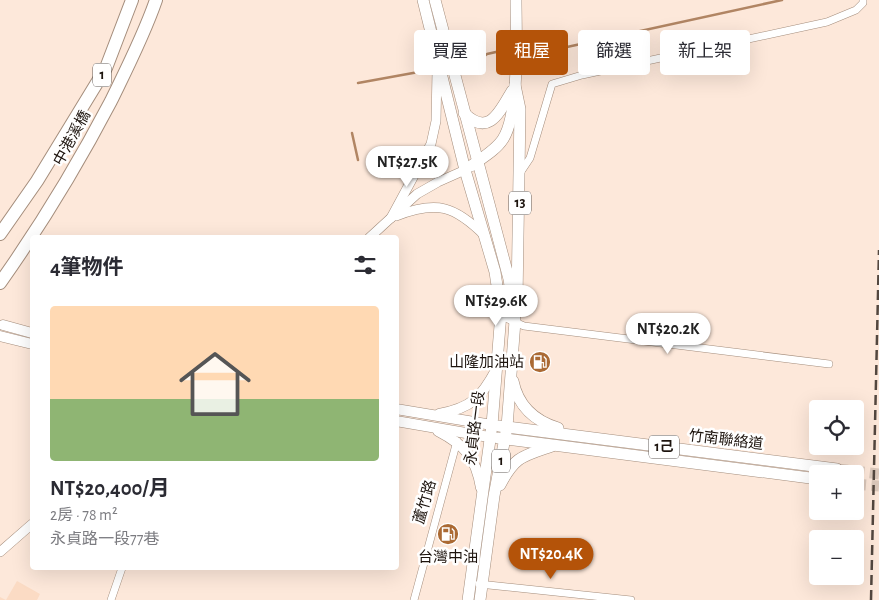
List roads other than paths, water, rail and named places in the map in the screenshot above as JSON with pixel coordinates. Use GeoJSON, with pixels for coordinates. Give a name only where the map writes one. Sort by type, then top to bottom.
{"type":"FeatureCollection","features":[{"type":"Feature","properties":{"kind":"highway","name":"中港溪橋"},"geometry":{"type":"LineString","coordinates":[[0,234],[37,181],[106,68],[132,0]]}},
{"type":"Feature","properties":{"kind":"highway","name":"中港溪橋"},"geometry":{"type":"LineString","coordinates":[[33,235],[86,149],[144,32],[156,0]]}},
{"type":"Feature","properties":{"kind":"highway","name":"中港溪橋"},"geometry":{"type":"LineString","coordinates":[[0,283],[30,240]]}},
{"type":"Feature","properties":{"kind":"main road","name":"1"},"geometry":{"type":"LineString","coordinates":[[423,0],[430,30]]}},
{"type":"Feature","properties":{"kind":"main road","name":"1"},"geometry":{"type":"LineString","coordinates":[[435,0],[464,113]]}},
{"type":"Feature","properties":{"kind":"main road","name":"13"},"geometry":{"type":"LineString","coordinates":[[465,170],[493,150],[503,139],[509,128],[516,85],[516,0]]}},
{"type":"Feature","properties":{"kind":"main road","name":"永貞路一段"},"geometry":{"type":"LineString","coordinates":[[442,75],[465,170],[486,237],[500,294],[501,318],[497,367],[468,600]]}},
{"type":"Feature","properties":{"kind":"main road"},"geometry":{"type":"LineString","coordinates":[[464,113],[472,122],[480,124],[490,122],[516,85]]}},
{"type":"Feature","properties":{"kind":"main road","name":"13"},"geometry":{"type":"LineString","coordinates":[[515,320],[518,290],[520,174],[520,109],[516,85]]}},
{"type":"Feature","properties":{"kind":"main road","name":"永貞路一段"},"geometry":{"type":"LineString","coordinates":[[464,113],[509,280],[515,320],[506,433],[494,496],[480,600]]}},
{"type":"Feature","properties":{"kind":"main road"},"geometry":{"type":"LineString","coordinates":[[4,325],[30,332]]}},
{"type":"Feature","properties":{"kind":"main road"},"geometry":{"type":"LineString","coordinates":[[0,336],[30,344]]}},
{"type":"Feature","properties":{"kind":"main road"},"geometry":{"type":"LineString","coordinates":[[433,415],[455,411],[474,402],[485,390],[497,367]]}},
{"type":"Feature","properties":{"kind":"main road"},"geometry":{"type":"LineString","coordinates":[[511,371],[515,391],[529,413],[547,425],[583,436]]}},
{"type":"Feature","properties":{"kind":"main road"},"geometry":{"type":"LineString","coordinates":[[399,409],[433,415],[490,431]]}},
{"type":"Feature","properties":{"kind":"main road"},"geometry":{"type":"LineString","coordinates":[[399,422],[431,428],[490,431]]}},
{"type":"Feature","properties":{"kind":"main road"},"geometry":{"type":"LineString","coordinates":[[431,428],[457,441],[472,458],[479,473],[482,494]]}},
{"type":"Feature","properties":{"kind":"main road","name":"竹南聯絡道"},"geometry":{"type":"LineString","coordinates":[[490,431],[583,436],[809,465]]}},
{"type":"Feature","properties":{"kind":"main road","name":"竹南聯絡道"},"geometry":{"type":"LineString","coordinates":[[506,433],[554,445],[809,478]]}},
{"type":"Feature","properties":{"kind":"main road"},"geometry":{"type":"LineString","coordinates":[[494,496],[507,472],[516,461],[528,454],[554,445]]}},
{"type":"Feature","properties":{"kind":"street"},"geometry":{"type":"LineString","coordinates":[[520,174],[530,158],[552,84],[582,74],[827,22],[856,10],[863,3],[863,0]]}},
{"type":"Feature","properties":{"kind":"street"},"geometry":{"type":"LineString","coordinates":[[391,218],[430,144],[436,121],[437,75]]}},
{"type":"Feature","properties":{"kind":"street"},"geometry":{"type":"LineString","coordinates":[[372,235],[417,194],[465,170]]}},
{"type":"Feature","properties":{"kind":"street"},"geometry":{"type":"LineString","coordinates":[[391,218],[413,209],[432,207],[462,215],[486,237]]}},
{"type":"Feature","properties":{"kind":"street"},"geometry":{"type":"LineString","coordinates":[[487,310],[501,318],[515,320],[524,326],[829,364]]}},
{"type":"Feature","properties":{"kind":"street","name":"蘆竹路"},"geometry":{"type":"LineString","coordinates":[[414,600],[457,441]]}},
{"type":"Feature","properties":{"kind":"street"},"geometry":{"type":"LineString","coordinates":[[0,552],[30,526]]}},
{"type":"Feature","properties":{"kind":"street"},"geometry":{"type":"LineString","coordinates":[[112,600],[121,570]]}},
{"type":"Feature","properties":{"kind":"street"},"geometry":{"type":"LineString","coordinates":[[470,584],[631,600]]}},
{"type":"Feature","properties":{"kind":"waterway"},"geometry":{"type":"LineString","coordinates":[[568,47],[782,0]]}},
{"type":"Feature","properties":{"kind":"waterway"},"geometry":{"type":"LineString","coordinates":[[486,55],[496,52]]}},
{"type":"Feature","properties":{"kind":"waterway"},"geometry":{"type":"LineString","coordinates":[[358,83],[414,73]]}},
{"type":"Feature","properties":{"kind":"waterway"},"geometry":{"type":"LineString","coordinates":[[352,133],[358,160]]}},
{"type":"Feature","properties":{"kind":"tunnel"},"geometry":{"type":"LineString","coordinates":[[864,472],[879,474]]}},
{"type":"Feature","properties":{"kind":"tunnel"},"geometry":{"type":"LineString","coordinates":[[864,485],[879,486]]}},
{"type":"Feature","properties":{"kind":"railway"},"geometry":{"type":"LineString","coordinates":[[871,600],[879,250]]}},
{"type":"Feature","properties":{"kind":"place","name":"山隆加油站"},"geometry":{"type":"Point","coordinates":[540,362]}},
{"type":"Feature","properties":{"kind":"place","name":"台灣中油"},"geometry":{"type":"Point","coordinates":[448,534]}}]}
